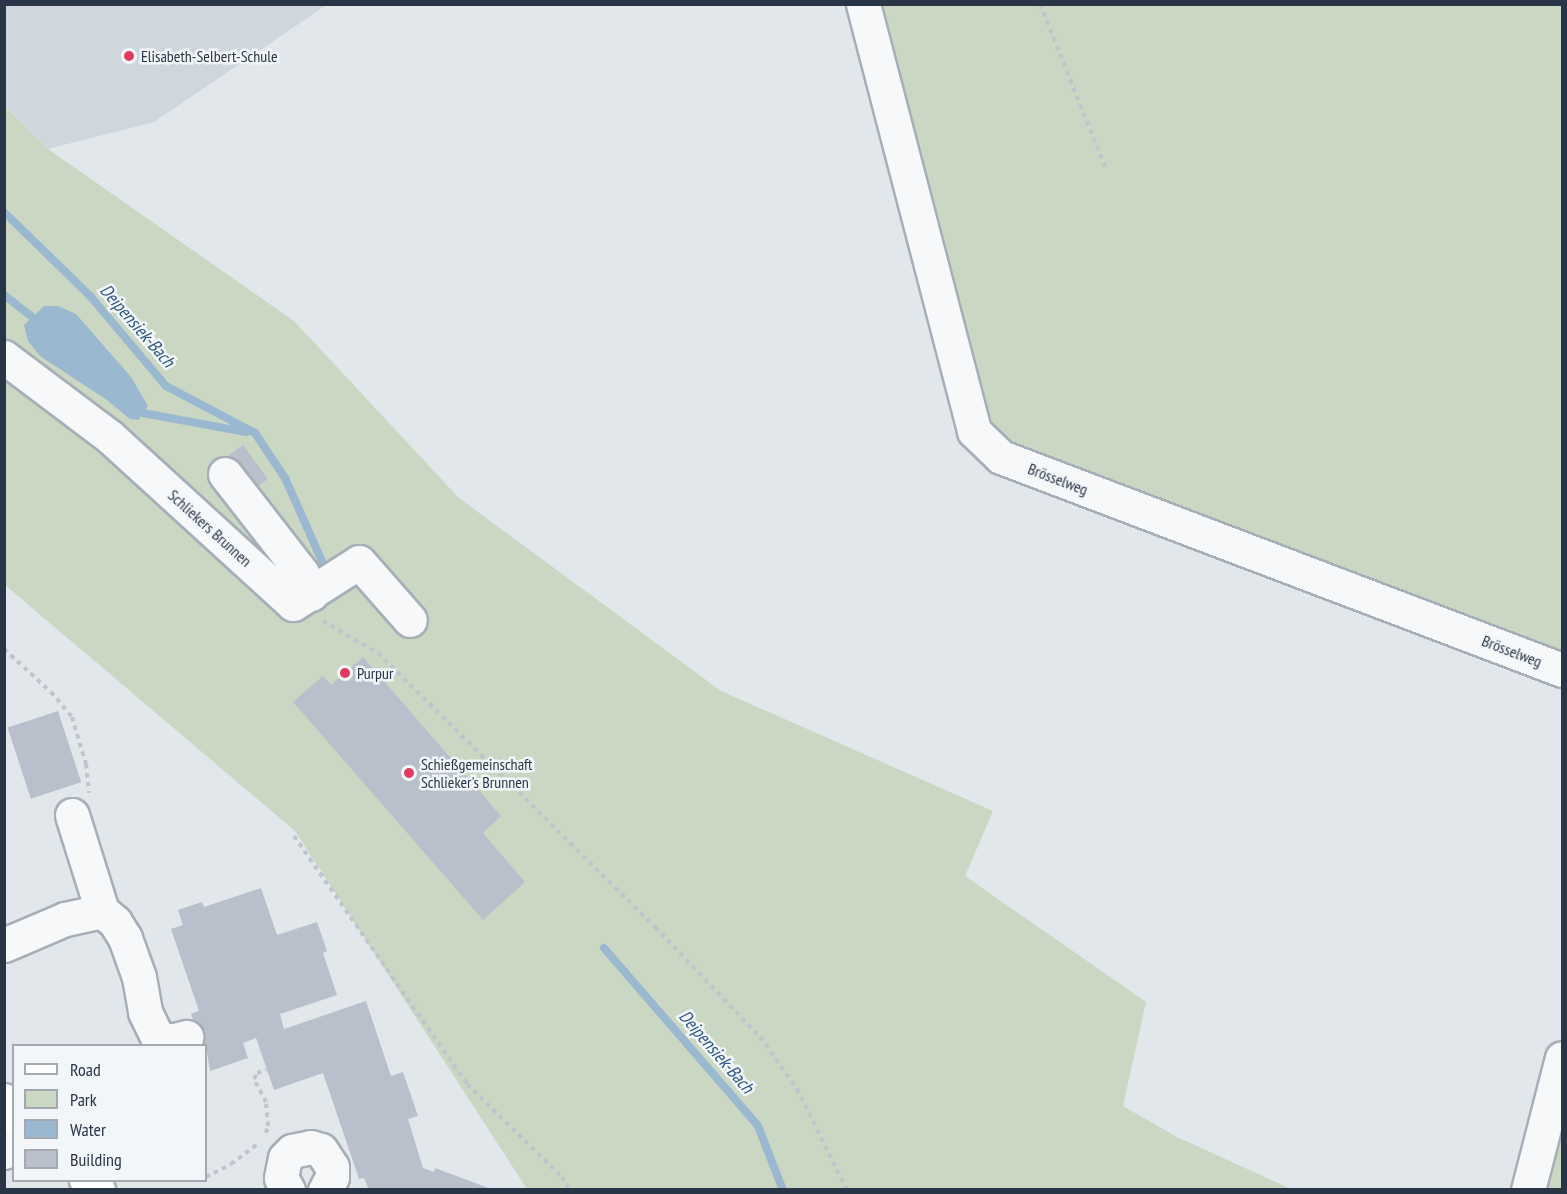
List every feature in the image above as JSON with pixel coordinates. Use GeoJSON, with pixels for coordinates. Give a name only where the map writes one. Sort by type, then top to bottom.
{"type":"FeatureCollection","features":[{"type":"Feature","properties":{"kind":"main road"},"geometry":{"type":"LineString","coordinates":[[4,1100],[12,1113]]}},
{"type":"Feature","properties":{"kind":"street","name":"Brösselweg"},"geometry":{"type":"LineString","coordinates":[[863,4],[974,431],[1001,457],[1563,670]]}},
{"type":"Feature","properties":{"kind":"street","name":"Schliekers Brunnen"},"geometry":{"type":"LineString","coordinates":[[4,357],[109,436],[302,599]]}},
{"type":"Feature","properties":{"kind":"street"},"geometry":{"type":"LineString","coordinates":[[225,474],[302,573],[302,599]]}},
{"type":"Feature","properties":{"kind":"street"},"geometry":{"type":"LineString","coordinates":[[302,599],[359,562],[410,620]]}},
{"type":"Feature","properties":{"kind":"street"},"geometry":{"type":"LineString","coordinates":[[81,809],[102,911],[115,921],[125,938],[139,977],[145,1012],[157,1036],[171,1041],[186,1037]]}},
{"type":"Feature","properties":{"kind":"street"},"geometry":{"type":"LineString","coordinates":[[4,945],[64,919],[102,911]]}},
{"type":"Feature","properties":{"kind":"street"},"geometry":{"type":"LineString","coordinates":[[1528,1190],[1563,1058]]}},
{"type":"Feature","properties":{"kind":"street"},"geometry":{"type":"LineString","coordinates":[[288,1190],[281,1178],[285,1158],[292,1151],[311,1147],[321,1150],[332,1167],[332,1177],[325,1190]]}},
{"type":"Feature","properties":{"kind":"path"},"geometry":{"type":"LineString","coordinates":[[1040,4],[1107,169]]}},
{"type":"Feature","properties":{"kind":"path"},"geometry":{"type":"LineString","coordinates":[[302,599],[378,653],[655,927],[760,1037],[797,1089],[848,1190]]}},
{"type":"Feature","properties":{"kind":"path"},"geometry":{"type":"LineString","coordinates":[[4,649],[51,692],[72,717],[86,764],[81,809]]}},
{"type":"Feature","properties":{"kind":"path"},"geometry":{"type":"LineString","coordinates":[[294,836],[467,1084],[562,1177],[569,1190]]}},
{"type":"Feature","properties":{"kind":"path"},"geometry":{"type":"LineString","coordinates":[[207,1176],[231,1164],[265,1136],[268,1126],[266,1102],[254,1078],[257,1073],[267,1070]]}},
{"type":"Feature","properties":{"kind":"shaded area","name":"Elisabeth-Selbert-Schule"},"geometry":{"type":"Polygon","coordinates":[[[328,4],[154,122],[48,149],[5,105],[4,5],[328,4]]]}},
{"type":"Feature","properties":{"kind":"green space"},"geometry":{"type":"Polygon","coordinates":[[[863,5],[1562,5],[1562,670],[974,431],[863,5]]]}},
{"type":"Feature","properties":{"kind":"green space"},"geometry":{"type":"Polygon","coordinates":[[[4,105],[48,149],[294,321],[459,498],[721,691],[993,811],[965,876],[1146,1002],[1123,1106],[1177,1137],[1291,1189],[527,1189],[295,831],[5,585],[4,105]]]}},
{"type":"Feature","properties":{"kind":"green space"},"geometry":{"type":"Polygon","coordinates":[[[1562,1103],[1562,1189],[1538,1189],[1562,1103]]]}},
{"type":"Feature","properties":{"kind":"water"},"geometry":{"type":"Polygon","coordinates":[[[44,306],[58,306],[76,314],[131,377],[148,406],[138,420],[130,419],[107,400],[40,356],[28,341],[24,325],[44,306]]]}},
{"type":"Feature","properties":{"kind":"building"},"geometry":{"type":"Polygon","coordinates":[[[243,445],[268,479],[251,491],[226,457],[243,445]]]}},
{"type":"Feature","properties":{"kind":"building","name":"Schießgemeinschaft Schlieker's Brunnen"},"geometry":{"type":"Polygon","coordinates":[[[363,657],[501,816],[483,833],[525,882],[483,920],[293,702],[323,676],[331,685],[363,657]]]}},
{"type":"Feature","properties":{"kind":"building"},"geometry":{"type":"Polygon","coordinates":[[[58,711],[81,782],[31,799],[8,727],[58,711]]]}},
{"type":"Feature","properties":{"kind":"building"},"geometry":{"type":"Polygon","coordinates":[[[261,888],[277,935],[317,922],[327,951],[323,953],[337,995],[280,1014],[284,1029],[366,1001],[391,1076],[403,1072],[418,1116],[408,1119],[423,1168],[434,1172],[435,1168],[494,1190],[369,1190],[364,1178],[359,1179],[323,1073],[274,1090],[256,1038],[243,1043],[248,1058],[210,1071],[207,1044],[201,1044],[191,1014],[199,1011],[171,929],[183,925],[178,910],[202,902],[204,907],[261,888]]]}},
{"type":"Feature","properties":{"kind":"waterway","name":"Deipensiek-Bach"},"geometry":{"type":"LineString","coordinates":[[4,212],[91,297],[166,386],[255,433],[285,478],[325,568]]}},
{"type":"Feature","properties":{"kind":"waterway"},"geometry":{"type":"LineString","coordinates":[[4,295],[32,317]]}},
{"type":"Feature","properties":{"kind":"waterway"},"geometry":{"type":"LineString","coordinates":[[143,413],[246,432]]}},
{"type":"Feature","properties":{"kind":"waterway","name":"Deipensiek-Bach"},"geometry":{"type":"LineString","coordinates":[[604,948],[758,1126],[783,1190]]}},
{"type":"Feature","properties":{"kind":"place","name":"Elisabeth-Selbert-Schule"},"geometry":{"type":"Point","coordinates":[129,56]}},
{"type":"Feature","properties":{"kind":"place","name":"Purpur"},"geometry":{"type":"Point","coordinates":[345,673]}},
{"type":"Feature","properties":{"kind":"place","name":"Schießgemeinschaft Schlieker's Brunnen"},"geometry":{"type":"Point","coordinates":[409,773]}}]}
